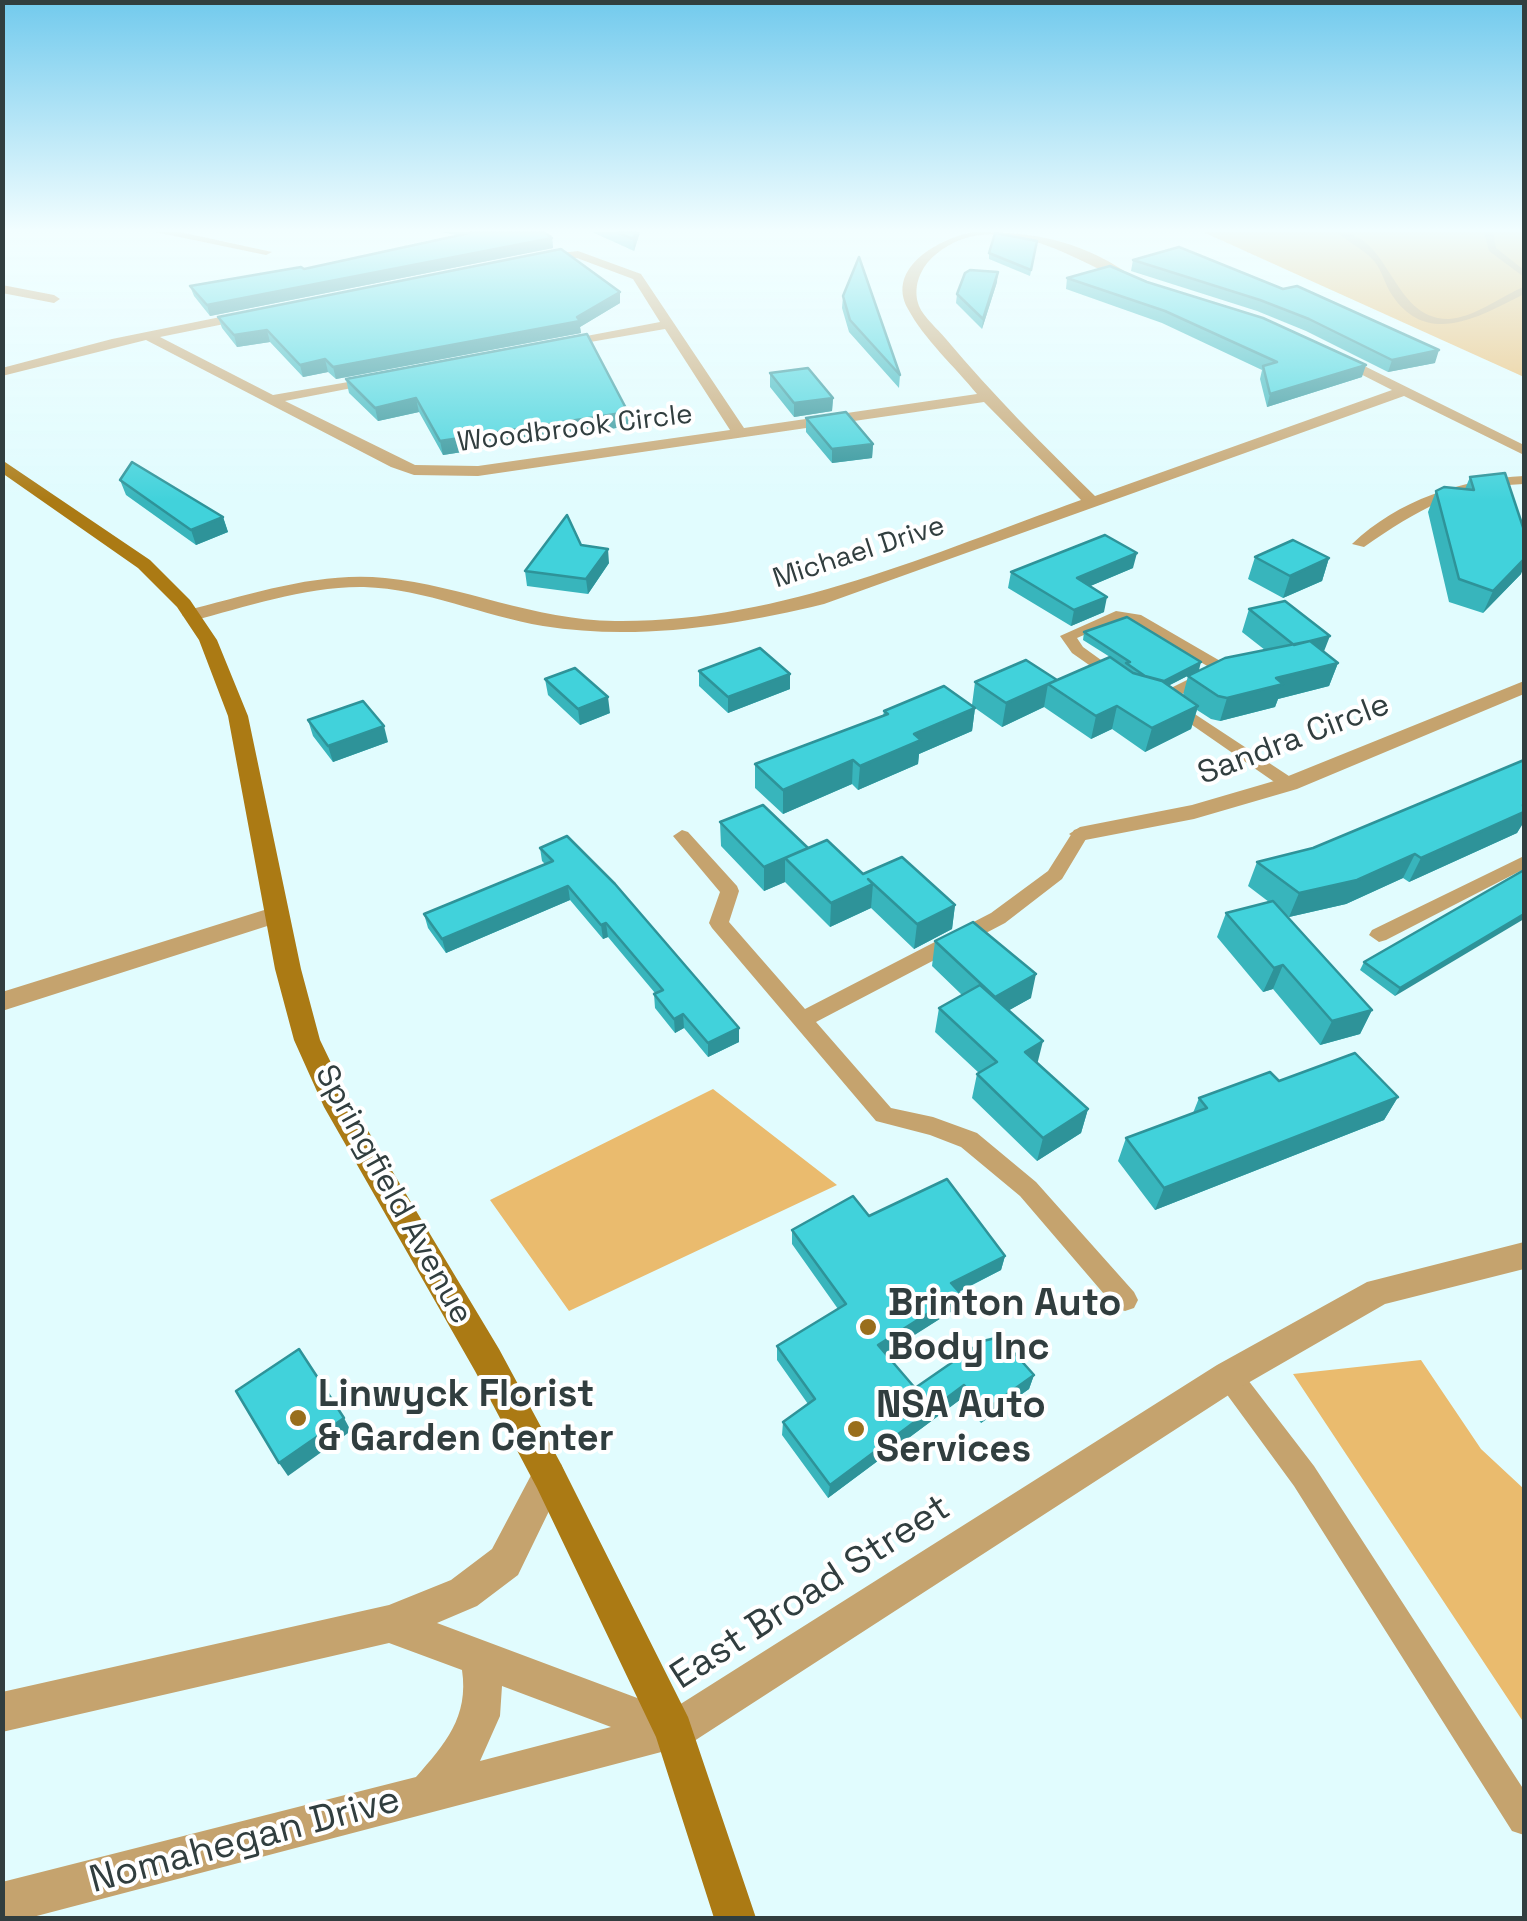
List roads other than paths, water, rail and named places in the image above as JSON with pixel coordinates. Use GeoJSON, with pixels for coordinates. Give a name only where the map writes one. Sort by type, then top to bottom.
{"type":"FeatureCollection","features":[{"type":"Feature","properties":{"kind":"main road","name":"Springfield Avenue"},"geometry":{"type":"LineString","coordinates":[[2,465],[144,564],[191,616],[222,668],[238,716],[277,914],[307,1040],[334,1098],[487,1360],[549,1476],[674,1731],[734,1918]]}},
{"type":"Feature","properties":{"kind":"street"},"geometry":{"type":"LineString","coordinates":[[2,372],[218,322]]}},
{"type":"Feature","properties":{"kind":"street"},"geometry":{"type":"LineString","coordinates":[[925,322],[988,397],[1092,502]]}},
{"type":"Feature","properties":{"kind":"street"},"geometry":{"type":"LineString","coordinates":[[537,349],[668,324]]}},
{"type":"Feature","properties":{"kind":"street","name":"Woodbrook Circle"},"geometry":{"type":"LineString","coordinates":[[668,324],[740,432]]}},
{"type":"Feature","properties":{"kind":"street","name":"Woodbrook Circle"},"geometry":{"type":"LineString","coordinates":[[148,336],[414,470],[478,471],[988,397]]}},
{"type":"Feature","properties":{"kind":"street"},"geometry":{"type":"LineString","coordinates":[[1321,349],[1524,451]]}},
{"type":"Feature","properties":{"kind":"street"},"geometry":{"type":"LineString","coordinates":[[274,399],[387,378]]}},
{"type":"Feature","properties":{"kind":"street","name":"Michael Drive"},"geometry":{"type":"LineString","coordinates":[[191,616],[326,582],[397,584],[494,612],[551,622],[673,626],[818,600],[1406,390]]}},
{"type":"Feature","properties":{"kind":"street","name":"Sandra Circle"},"geometry":{"type":"LineString","coordinates":[[1080,834],[1194,812],[1288,784],[1524,686]]}},
{"type":"Feature","properties":{"kind":"street"},"geometry":{"type":"LineString","coordinates":[[2,1002],[277,914]]}},
{"type":"Feature","properties":{"kind":"street","name":"East Broad Street"},"geometry":{"type":"LineString","coordinates":[[674,1731],[1229,1376],[1378,1292],[1524,1256]]}},
{"type":"Feature","properties":{"kind":"street"},"geometry":{"type":"LineString","coordinates":[[2,1712],[388,1624],[464,1593],[505,1562],[549,1476]]}},
{"type":"Feature","properties":{"kind":"street"},"geometry":{"type":"LineString","coordinates":[[388,1624],[674,1731]]}},
{"type":"Feature","properties":{"kind":"street","name":"Nomahegan Drive"},"geometry":{"type":"LineString","coordinates":[[430,1792],[466,1750],[481,1722],[485,1686],[478,1658]]}},
{"type":"Feature","properties":{"kind":"street","name":"Nomahegan Drive"},"geometry":{"type":"LineString","coordinates":[[2,1904],[674,1731]]}},
{"type":"Feature","properties":{"kind":"lane"},"geometry":{"type":"LineString","coordinates":[[1359,544],[1420,502],[1456,486],[1524,480]]}},
{"type":"Feature","properties":{"kind":"lane"},"geometry":{"type":"LineString","coordinates":[[1149,694],[1214,673],[1216,665],[1136,618],[1116,615],[1068,636],[1077,650],[1288,784]]}},
{"type":"Feature","properties":{"kind":"lane"},"geometry":{"type":"LineString","coordinates":[[801,1020],[998,918],[1054,875],[1080,834]]}},
{"type":"Feature","properties":{"kind":"lane"},"geometry":{"type":"LineString","coordinates":[[682,836],[730,891],[718,923],[884,1115],[933,1126],[968,1140],[1028,1189],[1125,1300]]}},
{"type":"Feature","properties":{"kind":"lane"},"geometry":{"type":"LineString","coordinates":[[1379,935],[1524,862]]}},
{"type":"Feature","properties":{"kind":"lane"},"geometry":{"type":"LineString","coordinates":[[1229,1376],[1304,1476],[1524,1819]]}},
{"type":"Feature","properties":{"kind":"place","name":"Brinton Auto Body Inc"},"geometry":{"type":"Point","coordinates":[868,1327]}},
{"type":"Feature","properties":{"kind":"place","name":"Linwyck Florist & Garden Center"},"geometry":{"type":"Point","coordinates":[298,1418]}},
{"type":"Feature","properties":{"kind":"place","name":"NSA Auto Services"},"geometry":{"type":"Point","coordinates":[856,1429]}}]}
